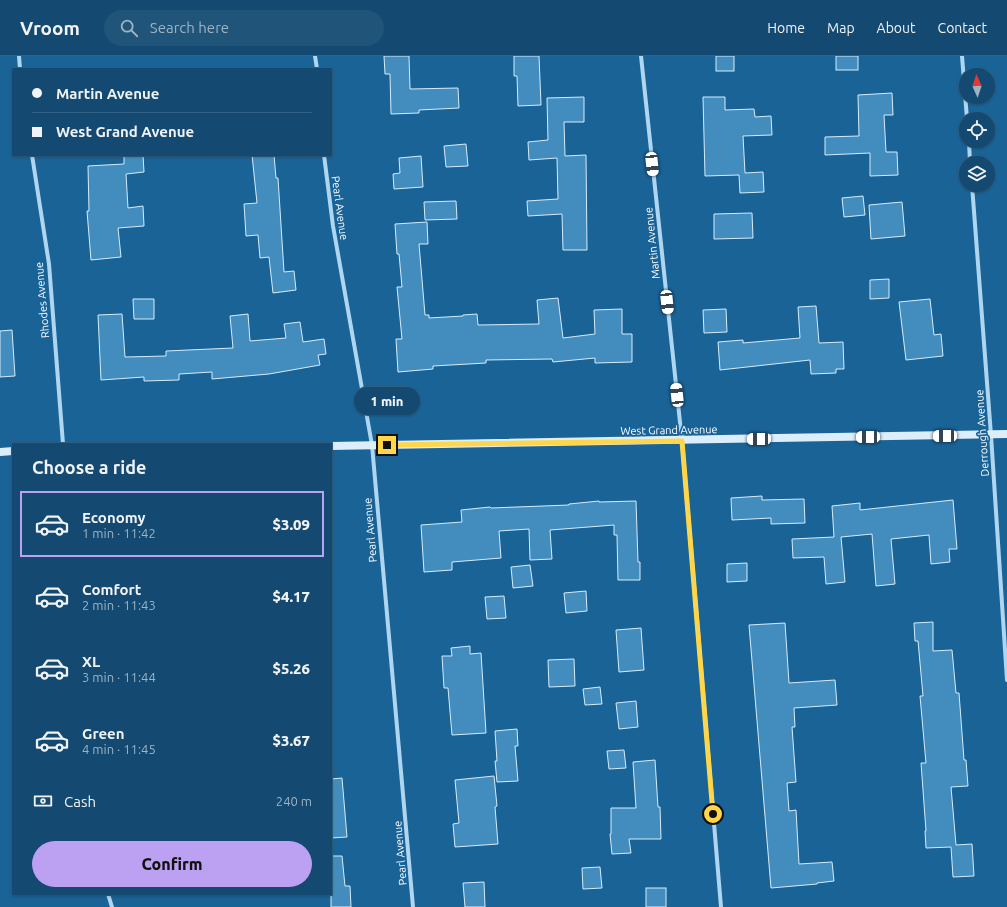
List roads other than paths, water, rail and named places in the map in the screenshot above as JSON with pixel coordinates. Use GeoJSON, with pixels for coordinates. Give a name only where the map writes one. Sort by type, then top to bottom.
{"type":"FeatureCollection","features":[{"type":"Feature","properties":{"kind":"main road","name":"West Grand Avenue"},"geometry":{"type":"LineString","coordinates":[[332,446],[682,441],[1007,434]]}},
{"type":"Feature","properties":{"kind":"main road"},"geometry":{"type":"LineString","coordinates":[[0,452],[12,451]]}},
{"type":"Feature","properties":{"kind":"street"},"geometry":{"type":"LineString","coordinates":[[19,56],[20,68]]}},
{"type":"Feature","properties":{"kind":"street"},"geometry":{"type":"LineString","coordinates":[[315,56],[317,68]]}},
{"type":"Feature","properties":{"kind":"street","name":"Martin Avenue"},"geometry":{"type":"LineString","coordinates":[[641,56],[682,441],[721,907]]}},
{"type":"Feature","properties":{"kind":"street"},"geometry":{"type":"LineString","coordinates":[[962,56],[966,112]]}},
{"type":"Feature","properties":{"kind":"street","name":"Rhodes Avenue"},"geometry":{"type":"LineString","coordinates":[[32,156],[49,264],[62,443]]}},
{"type":"Feature","properties":{"kind":"street","name":"Pearl Avenue"},"geometry":{"type":"LineString","coordinates":[[324,156],[333,226],[372,446],[414,907]]}},
{"type":"Feature","properties":{"kind":"street","name":"Derrough Avenue"},"geometry":{"type":"LineString","coordinates":[[973,192],[991,435],[1007,680]]}},
{"type":"Feature","properties":{"kind":"street"},"geometry":{"type":"LineString","coordinates":[[108,895],[112,907]]}}]}
